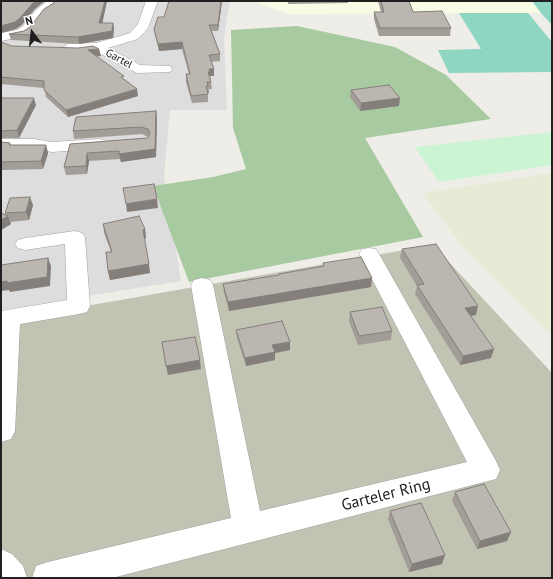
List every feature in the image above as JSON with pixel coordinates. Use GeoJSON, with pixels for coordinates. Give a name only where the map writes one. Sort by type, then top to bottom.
{"type":"FeatureCollection","features":[{"type":"Feature","properties":{"kind":"street"},"geometry":{"type":"LineString","coordinates":[[1,37],[21,33],[27,29],[40,12],[50,6],[53,1]]}},
{"type":"Feature","properties":{"kind":"street"},"geometry":{"type":"LineString","coordinates":[[57,48],[97,48],[134,36],[144,25],[152,1]]}},
{"type":"Feature","properties":{"kind":"street"},"geometry":{"type":"LineString","coordinates":[[1,43],[14,47]]}},
{"type":"Feature","properties":{"kind":"street","name":"Gartel"},"geometry":{"type":"LineString","coordinates":[[97,48],[137,69],[165,69]]}},
{"type":"Feature","properties":{"kind":"street"},"geometry":{"type":"LineString","coordinates":[[1,144],[39,139],[52,147],[113,143]]}},
{"type":"Feature","properties":{"kind":"street"},"geometry":{"type":"LineString","coordinates":[[1,431],[5,319],[78,306],[75,237],[25,244]]}},
{"type":"Feature","properties":{"kind":"street","name":"Garteler Ring"},"geometry":{"type":"LineString","coordinates":[[48,578],[486,470],[369,254]]}},
{"type":"Feature","properties":{"kind":"street"},"geometry":{"type":"LineString","coordinates":[[202,285],[248,529]]}},
{"type":"Feature","properties":{"kind":"street"},"geometry":{"type":"LineString","coordinates":[[1,565],[11,578]]}},
{"type":"Feature","properties":{"kind":"shaded area"},"geometry":{"type":"Polygon","coordinates":[[[1,1],[230,1],[224,38],[227,110],[170,110],[164,175],[181,281],[1,310],[1,1]]]}},
{"type":"Feature","properties":{"kind":"shaded area"},"geometry":{"type":"Polygon","coordinates":[[[260,1],[532,1],[541,13],[288,14],[260,4],[260,1]]]}},
{"type":"Feature","properties":{"kind":"shaded area"},"geometry":{"type":"Polygon","coordinates":[[[552,173],[552,335],[462,246],[423,193],[552,173]]]}},
{"type":"Feature","properties":{"kind":"shaded area"},"geometry":{"type":"Polygon","coordinates":[[[433,245],[552,373],[552,578],[1,578],[1,321],[433,245]]]}},
{"type":"Feature","properties":{"kind":"green space"},"geometry":{"type":"Polygon","coordinates":[[[532,1],[552,1],[552,25],[541,13],[532,1]]]}},
{"type":"Feature","properties":{"kind":"green space"},"geometry":{"type":"Polygon","coordinates":[[[459,13],[528,13],[552,42],[552,74],[550,72],[449,73],[438,50],[481,49],[459,13]]]}},
{"type":"Feature","properties":{"kind":"green space"},"geometry":{"type":"Polygon","coordinates":[[[297,26],[395,47],[446,75],[491,119],[365,138],[423,237],[189,282],[153,186],[213,177],[246,169],[233,128],[231,30],[297,26]]]}},
{"type":"Feature","properties":{"kind":"green space"},"geometry":{"type":"Polygon","coordinates":[[[552,132],[552,165],[439,182],[415,147],[552,132]]]}},
{"type":"Feature","properties":{"kind":"building"},"geometry":{"type":"Polygon","coordinates":[[[1,1],[36,1],[15,22],[1,26],[1,1]]]}},
{"type":"Feature","properties":{"kind":"building"},"geometry":{"type":"Polygon","coordinates":[[[55,1],[105,1],[99,23],[113,23],[112,31],[78,37],[9,34],[24,31],[30,27],[44,9],[55,1]]]}},
{"type":"Feature","properties":{"kind":"building"},"geometry":{"type":"Polygon","coordinates":[[[169,1],[221,1],[218,25],[209,25],[220,54],[209,55],[214,69],[209,69],[210,72],[208,72],[211,82],[207,82],[208,86],[206,86],[208,94],[191,96],[186,74],[190,74],[182,42],[158,44],[154,29],[158,17],[164,17],[169,1]]]}},
{"type":"Feature","properties":{"kind":"building"},"geometry":{"type":"Polygon","coordinates":[[[381,1],[409,1],[413,12],[442,11],[451,28],[380,28],[374,12],[384,12],[381,1]]]}},
{"type":"Feature","properties":{"kind":"building"},"geometry":{"type":"Polygon","coordinates":[[[1,42],[12,46],[78,48],[93,46],[99,49],[88,50],[124,76],[121,77],[137,89],[66,110],[44,90],[44,81],[1,77],[1,42]]]}},
{"type":"Feature","properties":{"kind":"building"},"geometry":{"type":"Polygon","coordinates":[[[389,85],[400,98],[361,103],[351,90],[389,85]]]}},
{"type":"Feature","properties":{"kind":"building"},"geometry":{"type":"Polygon","coordinates":[[[1,98],[34,98],[17,130],[1,131],[1,98]]]}},
{"type":"Feature","properties":{"kind":"building"},"geometry":{"type":"Polygon","coordinates":[[[156,111],[155,149],[119,154],[119,151],[87,153],[86,166],[64,167],[70,144],[147,138],[150,134],[148,129],[141,127],[73,131],[76,117],[156,111]]]}},
{"type":"Feature","properties":{"kind":"building"},"geometry":{"type":"Polygon","coordinates":[[[1,142],[10,143],[9,145],[46,145],[41,161],[1,162],[1,142]]]}},
{"type":"Feature","properties":{"kind":"building"},"geometry":{"type":"Polygon","coordinates":[[[154,184],[157,199],[126,204],[123,188],[154,184]]]}},
{"type":"Feature","properties":{"kind":"building"},"geometry":{"type":"Polygon","coordinates":[[[30,197],[26,212],[5,213],[10,198],[30,197]]]}},
{"type":"Feature","properties":{"kind":"building"},"geometry":{"type":"Polygon","coordinates":[[[1,213],[8,216],[1,220],[1,213]]]}},
{"type":"Feature","properties":{"kind":"building"},"geometry":{"type":"Polygon","coordinates":[[[139,216],[145,229],[143,230],[149,264],[108,271],[106,252],[112,252],[103,224],[139,216]]]}},
{"type":"Feature","properties":{"kind":"building"},"geometry":{"type":"Polygon","coordinates":[[[436,244],[478,306],[465,308],[494,349],[463,356],[417,285],[424,284],[402,249],[436,244]]]}},
{"type":"Feature","properties":{"kind":"building"},"geometry":{"type":"Polygon","coordinates":[[[361,257],[372,278],[228,302],[223,284],[279,275],[324,266],[323,263],[361,257]]]}},
{"type":"Feature","properties":{"kind":"building"},"geometry":{"type":"Polygon","coordinates":[[[48,258],[47,277],[7,283],[7,281],[1,282],[1,265],[48,258]]]}},
{"type":"Feature","properties":{"kind":"building"},"geometry":{"type":"Polygon","coordinates":[[[382,307],[392,331],[359,336],[350,312],[382,307]]]}},
{"type":"Feature","properties":{"kind":"building"},"geometry":{"type":"Polygon","coordinates":[[[282,321],[290,342],[272,345],[275,352],[245,358],[236,330],[282,321]]]}},
{"type":"Feature","properties":{"kind":"building"},"geometry":{"type":"Polygon","coordinates":[[[195,337],[200,360],[166,366],[162,342],[195,337]]]}},
{"type":"Feature","properties":{"kind":"building"},"geometry":{"type":"Polygon","coordinates":[[[484,484],[511,532],[480,541],[455,492],[484,484]]]}},
{"type":"Feature","properties":{"kind":"building"},"geometry":{"type":"Polygon","coordinates":[[[421,503],[445,555],[412,564],[390,511],[421,503]]]}}]}
